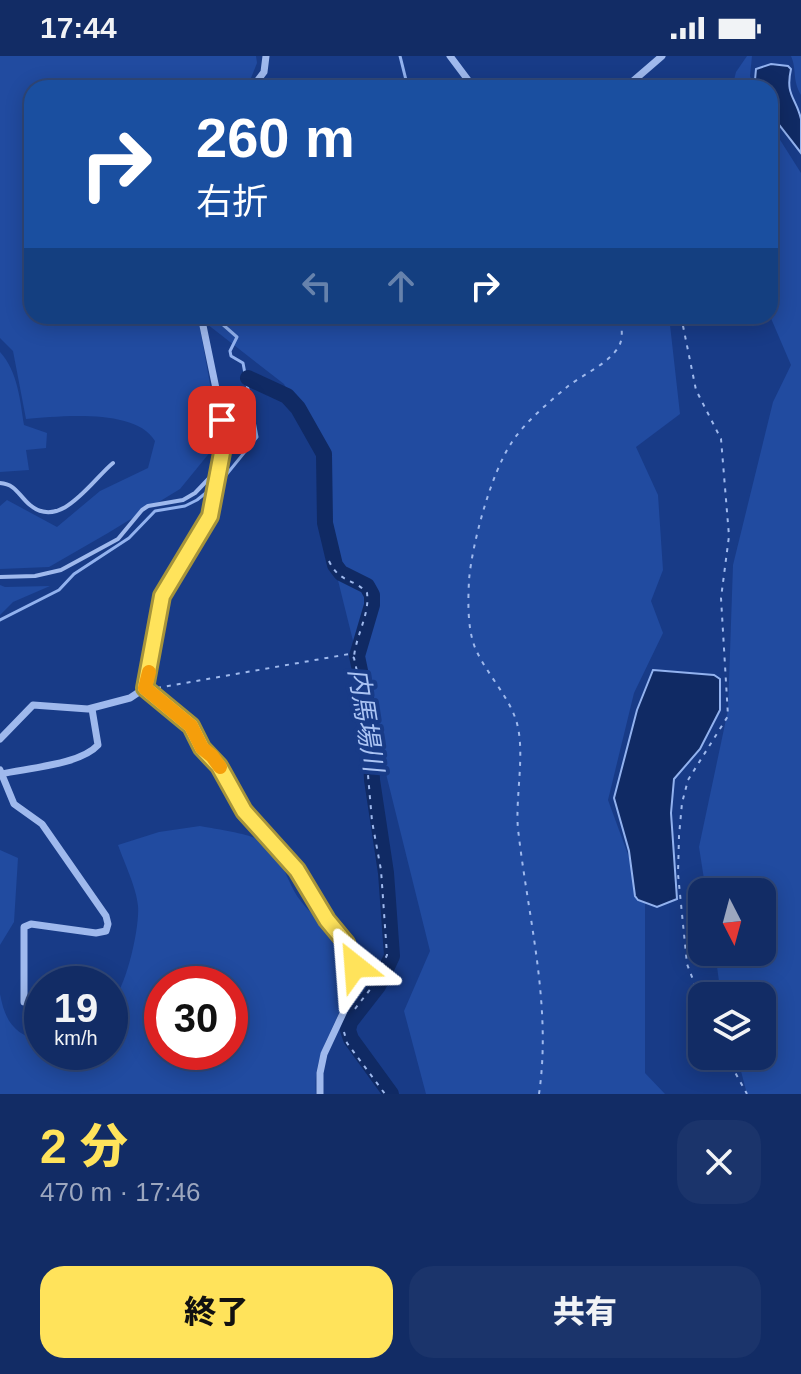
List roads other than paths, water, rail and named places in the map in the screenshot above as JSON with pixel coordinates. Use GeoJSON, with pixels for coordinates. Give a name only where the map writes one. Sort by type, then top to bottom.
{"type":"FeatureCollection","features":[{"type":"Feature","properties":{"kind":"street"},"geometry":{"type":"LineString","coordinates":[[258,80],[264,72],[266,56]]}},
{"type":"Feature","properties":{"kind":"street"},"geometry":{"type":"LineString","coordinates":[[450,56],[468,80]]}},
{"type":"Feature","properties":{"kind":"street"},"geometry":{"type":"LineString","coordinates":[[634,80],[662,56]]}},
{"type":"Feature","properties":{"kind":"street"},"geometry":{"type":"LineString","coordinates":[[146,689],[162,596],[210,516],[225,432],[203,324]]}},
{"type":"Feature","properties":{"kind":"street"},"geometry":{"type":"LineString","coordinates":[[0,739],[33,705],[92,709],[130,698],[146,689]]}},
{"type":"Feature","properties":{"kind":"street"},"geometry":{"type":"LineString","coordinates":[[146,689],[191,726],[202,748],[219,766],[244,811],[297,870],[353,957],[355,977],[352,994],[324,1054],[320,1094]]}},
{"type":"Feature","properties":{"kind":"street"},"geometry":{"type":"LineString","coordinates":[[24,966],[24,927],[31,924],[96,933],[106,931],[108,924],[106,916],[42,824],[14,804],[1,772],[79,758],[93,751],[98,745],[92,709]]}},
{"type":"Feature","properties":{"kind":"lane"},"geometry":{"type":"LineString","coordinates":[[0,483],[14,487],[37,510],[52,512],[70,505],[98,474],[113,463]]}},
{"type":"Feature","properties":{"kind":"lane"},"geometry":{"type":"LineString","coordinates":[[0,577],[35,576],[61,570],[118,539],[148,506],[183,500],[195,493],[219,469]]}},
{"type":"Feature","properties":{"kind":"waterway"},"geometry":{"type":"LineString","coordinates":[[400,56],[406,80]]}},
{"type":"Feature","properties":{"kind":"waterway"},"geometry":{"type":"LineString","coordinates":[[0,620],[59,590],[74,574],[129,538],[155,511],[185,506],[197,500],[222,480],[257,437],[243,363],[231,356],[230,351],[237,337],[222,324]]}},
{"type":"Feature","properties":{"kind":"waterway","name":"内馬場川"},"geometry":{"type":"LineString","coordinates":[[248,378],[287,396],[298,408],[324,454],[325,523],[335,565],[341,573],[367,586],[372,595],[357,656],[369,714],[372,780],[386,873],[392,956],[378,986],[350,1022],[348,1030],[351,1039],[391,1094]]}}]}
